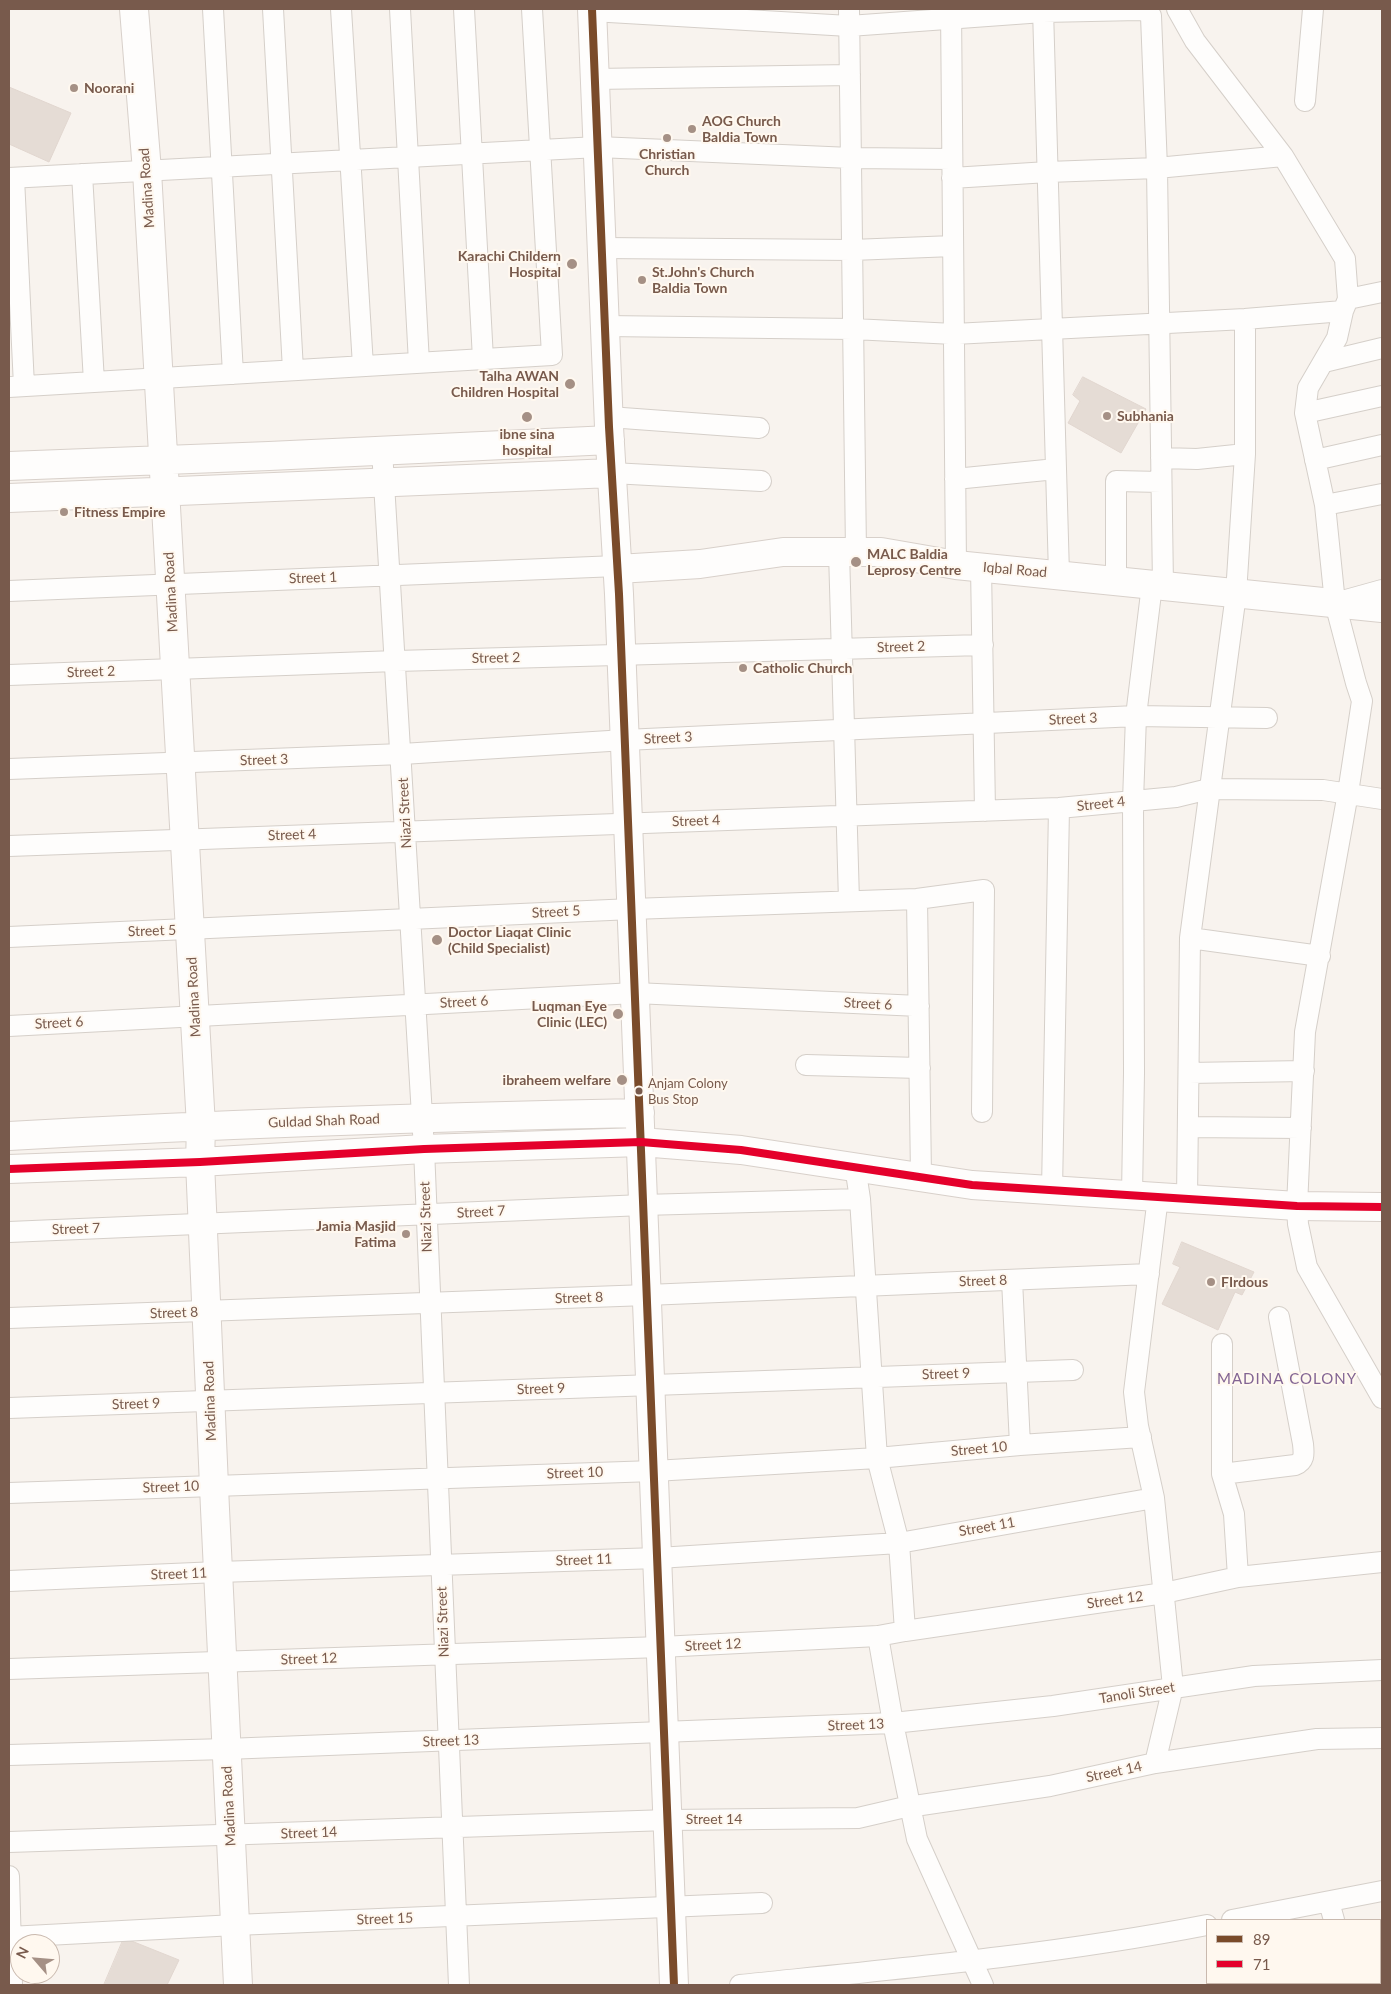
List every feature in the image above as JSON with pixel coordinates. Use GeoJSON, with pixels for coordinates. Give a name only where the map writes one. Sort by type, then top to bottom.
{"type":"FeatureCollection","features":[{"type":"Feature","properties":{"kind":"street","name":"Madina Road"},"geometry":{"type":"LineString","coordinates":[[134,9],[147,171],[202,1126],[200,1162],[206,1312],[238,1985]]}},
{"type":"Feature","properties":{"kind":"street"},"geometry":{"type":"LineString","coordinates":[[213,9],[233,374]]}},
{"type":"Feature","properties":{"kind":"street"},"geometry":{"type":"LineString","coordinates":[[273,9],[292,370]]}},
{"type":"Feature","properties":{"kind":"street"},"geometry":{"type":"LineString","coordinates":[[341,9],[363,366]]}},
{"type":"Feature","properties":{"kind":"street"},"geometry":{"type":"LineString","coordinates":[[400,9],[419,363]]}},
{"type":"Feature","properties":{"kind":"street"},"geometry":{"type":"LineString","coordinates":[[464,9],[483,359]]}},
{"type":"Feature","properties":{"kind":"street"},"geometry":{"type":"LineString","coordinates":[[532,9],[540,150],[552,355],[16,386],[11,178],[282,163],[350,160],[472,153],[540,150],[598,147],[851,158],[952,169],[1048,172],[1157,168],[1283,156]]}},
{"type":"Feature","properties":{"kind":"street"},"geometry":{"type":"LineString","coordinates":[[1178,9],[1195,41],[1283,156],[1346,258],[1346,305],[1337,338],[1308,388],[1306,413],[1325,505],[1335,603],[1362,701],[1320,956],[1305,1032],[1297,1206],[1298,1224],[1307,1267],[1382,1398]]}},
{"type":"Feature","properties":{"kind":"street"},"geometry":{"type":"LineString","coordinates":[[1304,100],[1313,9]]}},
{"type":"Feature","properties":{"kind":"street"},"geometry":{"type":"LineString","coordinates":[[674,1985],[618,567],[605,326],[592,10],[849,17],[1043,10],[1146,10],[1151,16],[1157,168],[1161,482],[1157,585],[1136,716],[1133,801],[1134,1073],[1145,1196],[1148,1274],[1134,1392],[1154,1498],[1173,1687],[1155,1763]]}},
{"type":"Feature","properties":{"kind":"street"},"geometry":{"type":"LineString","coordinates":[[1043,10],[1058,574]]}},
{"type":"Feature","properties":{"kind":"street"},"geometry":{"type":"LineString","coordinates":[[951,14],[955,479],[968,566],[983,645],[985,811]]}},
{"type":"Feature","properties":{"kind":"street"},"geometry":{"type":"LineString","coordinates":[[849,17],[853,330],[847,552],[842,649],[849,901]]}},
{"type":"Feature","properties":{"kind":"street"},"geometry":{"type":"LineString","coordinates":[[595,79],[850,75]]}},
{"type":"Feature","properties":{"kind":"street"},"geometry":{"type":"LineString","coordinates":[[82,174],[94,382]]}},
{"type":"Feature","properties":{"kind":"street"},"geometry":{"type":"LineString","coordinates":[[602,248],[852,250],[953,246]]}},
{"type":"Feature","properties":{"kind":"street"},"geometry":{"type":"LineString","coordinates":[[605,326],[853,330],[954,334],[1245,319],[1346,305],[1382,292]]}},
{"type":"Feature","properties":{"kind":"street"},"geometry":{"type":"LineString","coordinates":[[1187,1199],[1190,938],[1236,594],[1245,454],[1245,319]]}},
{"type":"Feature","properties":{"kind":"street"},"geometry":{"type":"LineString","coordinates":[[1324,362],[1382,348]]}},
{"type":"Feature","properties":{"kind":"street"},"geometry":{"type":"LineString","coordinates":[[1306,413],[1382,396]]}},
{"type":"Feature","properties":{"kind":"street"},"geometry":{"type":"LineString","coordinates":[[9,466],[382,450],[610,428],[759,428]]}},
{"type":"Feature","properties":{"kind":"street"},"geometry":{"type":"LineString","coordinates":[[1315,460],[1382,445]]}},
{"type":"Feature","properties":{"kind":"street","name":"Niazi Street"},"geometry":{"type":"LineString","coordinates":[[382,450],[402,754],[424,1149],[459,1985]]}},
{"type":"Feature","properties":{"kind":"street"},"geometry":{"type":"LineString","coordinates":[[1161,458],[1196,459],[1245,454]]}},
{"type":"Feature","properties":{"kind":"street"},"geometry":{"type":"LineString","coordinates":[[955,479],[1056,469]]}},
{"type":"Feature","properties":{"kind":"street"},"geometry":{"type":"LineString","coordinates":[[9,498],[612,473],[761,481]]}},
{"type":"Feature","properties":{"kind":"street"},"geometry":{"type":"LineString","coordinates":[[1116,580],[1116,481],[1161,482]]}},
{"type":"Feature","properties":{"kind":"street"},"geometry":{"type":"LineString","coordinates":[[1325,505],[1382,494]]}},
{"type":"Feature","properties":{"kind":"street","name":"Iqbal Road"},"geometry":{"type":"LineString","coordinates":[[618,567],[700,564],[783,552],[881,552],[968,566],[1382,608]]}},
{"type":"Feature","properties":{"kind":"street","name":"Street 1"},"geometry":{"type":"LineString","coordinates":[[9,591],[618,567]]}},
{"type":"Feature","properties":{"kind":"street"},"geometry":{"type":"LineString","coordinates":[[1335,603],[1382,590]]}},
{"type":"Feature","properties":{"kind":"street","name":"Street 2"},"geometry":{"type":"LineString","coordinates":[[9,675],[396,661],[983,645]]}},
{"type":"Feature","properties":{"kind":"street","name":"Street 3"},"geometry":{"type":"LineString","coordinates":[[9,769],[402,754],[625,740],[1136,716],[1267,718]]}},
{"type":"Feature","properties":{"kind":"street","name":"Street 4"},"geometry":{"type":"LineString","coordinates":[[9,846],[406,830],[1059,808],[1176,797],[1209,789],[1323,790],[1382,799]]}},
{"type":"Feature","properties":{"kind":"street"},"geometry":{"type":"LineString","coordinates":[[1052,1190],[1059,808]]}},
{"type":"Feature","properties":{"kind":"street","name":"Street 5"},"geometry":{"type":"LineString","coordinates":[[9,937],[632,909],[917,899],[984,890],[982,1112]]}},
{"type":"Feature","properties":{"kind":"street"},"geometry":{"type":"LineString","coordinates":[[917,899],[921,1176]]}},
{"type":"Feature","properties":{"kind":"street"},"geometry":{"type":"LineString","coordinates":[[1190,938],[1320,956]]}},
{"type":"Feature","properties":{"kind":"street","name":"Street 6"},"geometry":{"type":"LineString","coordinates":[[9,1026],[635,993],[919,1006]]}},
{"type":"Feature","properties":{"kind":"street"},"geometry":{"type":"LineString","coordinates":[[806,1065],[920,1068]]}},
{"type":"Feature","properties":{"kind":"street"},"geometry":{"type":"LineString","coordinates":[[1189,1073],[1304,1071]]}},
{"type":"Feature","properties":{"kind":"street","name":"Guldad Shah Road"},"geometry":{"type":"LineString","coordinates":[[9,1136],[202,1126],[421,1118],[640,1113]]}},
{"type":"Feature","properties":{"kind":"street"},"geometry":{"type":"LineString","coordinates":[[1188,1127],[1301,1128]]}},
{"type":"Feature","properties":{"kind":"street"},"geometry":{"type":"LineString","coordinates":[[9,1169],[200,1162],[424,1149],[641,1142],[741,1150],[972,1185],[1297,1206],[1382,1207]]}},
{"type":"Feature","properties":{"kind":"street"},"geometry":{"type":"LineString","coordinates":[[856,1166],[860,1199],[877,1458],[899,1543],[905,1631]]}},
{"type":"Feature","properties":{"kind":"street","name":"Street 7"},"geometry":{"type":"LineString","coordinates":[[9,1232],[643,1205],[860,1199]]}},
{"type":"Feature","properties":{"kind":"street","name":"Street 8"},"geometry":{"type":"LineString","coordinates":[[9,1318],[647,1295],[1148,1274]]}},
{"type":"Feature","properties":{"kind":"street"},"geometry":{"type":"LineString","coordinates":[[1012,1280],[1020,1445]]}},
{"type":"Feature","properties":{"kind":"street"},"geometry":{"type":"LineString","coordinates":[[1222,1474],[1295,1465],[1304,1458],[1279,1317]]}},
{"type":"Feature","properties":{"kind":"street"},"geometry":{"type":"LineString","coordinates":[[1222,1344],[1222,1474],[1234,1514],[1238,1577]]}},
{"type":"Feature","properties":{"kind":"street","name":"Street 9"},"geometry":{"type":"LineString","coordinates":[[9,1408],[1073,1370]]}},
{"type":"Feature","properties":{"kind":"street","name":"Street 10"},"geometry":{"type":"LineString","coordinates":[[9,1493],[654,1471],[877,1458],[1020,1445],[1141,1437]]}},
{"type":"Feature","properties":{"kind":"street","name":"Street 11"},"geometry":{"type":"LineString","coordinates":[[9,1581],[218,1572],[658,1558],[899,1543],[1154,1498]]}},
{"type":"Feature","properties":{"kind":"street","name":"Street 12"},"geometry":{"type":"LineString","coordinates":[[9,1669],[661,1647],[878,1636],[1164,1593],[1238,1577],[1382,1562]]}},
{"type":"Feature","properties":{"kind":"street"},"geometry":{"type":"LineString","coordinates":[[878,1636],[893,1724],[917,1838],[983,1985]]}},
{"type":"Feature","properties":{"kind":"street","name":"Tanoli Street"},"geometry":{"type":"LineString","coordinates":[[893,1724],[1053,1706],[1254,1676],[1382,1670]]}},
{"type":"Feature","properties":{"kind":"street","name":"Street 13"},"geometry":{"type":"LineString","coordinates":[[9,1755],[226,1749],[893,1724]]}},
{"type":"Feature","properties":{"kind":"street","name":"Street 14"},"geometry":{"type":"LineString","coordinates":[[9,1842],[668,1820],[858,1818],[900,1808],[912,1808],[1050,1786],[1155,1763],[1316,1739],[1382,1738]]}},
{"type":"Feature","properties":{"kind":"street"},"geometry":{"type":"LineString","coordinates":[[9,1876],[10,1937]]}},
{"type":"Feature","properties":{"kind":"street"},"geometry":{"type":"LineString","coordinates":[[1243,1919],[1332,1911],[1382,1891]]}},
{"type":"Feature","properties":{"kind":"street","name":"Street 15"},"geometry":{"type":"LineString","coordinates":[[60,1934],[235,1925],[762,1903]]}},
{"type":"Feature","properties":{"kind":"street"},"geometry":{"type":"LineString","coordinates":[[740,1985],[972,1960],[1145,1937],[1206,1925]]}},
{"type":"Feature","properties":{"kind":"building"},"geometry":{"type":"Polygon","coordinates":[[[9,87],[71,113],[49,162],[9,144],[9,87]]]}},
{"type":"Feature","properties":{"kind":"building","name":"Subhania"},"geometry":{"type":"Polygon","coordinates":[[[1083,377],[1146,409],[1121,453],[1068,423],[1080,401],[1073,395],[1083,377]]]}},
{"type":"Feature","properties":{"kind":"building","name":"FIrdous"},"geometry":{"type":"Polygon","coordinates":[[[1182,1242],[1254,1272],[1242,1295],[1235,1292],[1218,1330],[1162,1304],[1180,1267],[1173,1264],[1182,1242]]]}},
{"type":"Feature","properties":{"kind":"building"},"geometry":{"type":"Polygon","coordinates":[[[124,1938],[179,1960],[167,1985],[104,1985],[124,1938]]]}},
{"type":"Feature","properties":{"kind":"transit line","name":"89"},"geometry":{"type":"LineString","coordinates":[[592,9],[609,427],[619,594],[674,1985]]}},
{"type":"Feature","properties":{"kind":"transit line","name":"71"},"geometry":{"type":"LineString","coordinates":[[9,1169],[200,1162],[424,1149],[641,1142],[741,1150],[972,1185],[1297,1206],[1382,1207]]}},
{"type":"Feature","properties":{"kind":"place","name":"Noorani"},"geometry":{"type":"Point","coordinates":[74,88]}},
{"type":"Feature","properties":{"kind":"place","name":"AOG Church Baldia Town"},"geometry":{"type":"Point","coordinates":[692,129]}},
{"type":"Feature","properties":{"kind":"place","name":"Christian Church"},"geometry":{"type":"Point","coordinates":[667,138]}},
{"type":"Feature","properties":{"kind":"place","name":"Karachi Childern Hospital"},"geometry":{"type":"Point","coordinates":[572,264]}},
{"type":"Feature","properties":{"kind":"place","name":"St.John's Church Baldia Town"},"geometry":{"type":"Point","coordinates":[642,280]}},
{"type":"Feature","properties":{"kind":"place","name":"Talha AWAN Children Hospital"},"geometry":{"type":"Point","coordinates":[570,384]}},
{"type":"Feature","properties":{"kind":"place","name":"Subhania"},"geometry":{"type":"Point","coordinates":[1107,416]}},
{"type":"Feature","properties":{"kind":"place","name":"ibne sina hospital"},"geometry":{"type":"Point","coordinates":[527,417]}},
{"type":"Feature","properties":{"kind":"place","name":"Fitness Empire"},"geometry":{"type":"Point","coordinates":[64,512]}},
{"type":"Feature","properties":{"kind":"place","name":"MALC Baldia Leprosy Centre"},"geometry":{"type":"Point","coordinates":[856,562]}},
{"type":"Feature","properties":{"kind":"place","name":"Catholic Church"},"geometry":{"type":"Point","coordinates":[743,668]}},
{"type":"Feature","properties":{"kind":"place","name":"Doctor Liaqat Clinic (Child Specialist)"},"geometry":{"type":"Point","coordinates":[437,940]}},
{"type":"Feature","properties":{"kind":"place","name":"Luqman Eye Clinic (LEC)"},"geometry":{"type":"Point","coordinates":[618,1014]}},
{"type":"Feature","properties":{"kind":"place","name":"ibraheem welfare"},"geometry":{"type":"Point","coordinates":[622,1080]}},
{"type":"Feature","properties":{"kind":"place","name":"Anjam Colony Bus Stop"},"geometry":{"type":"Point","coordinates":[639,1091]}},
{"type":"Feature","properties":{"kind":"place","name":"Jamia Masjid Fatima"},"geometry":{"type":"Point","coordinates":[406,1234]}},
{"type":"Feature","properties":{"kind":"place","name":"FIrdous"},"geometry":{"type":"Point","coordinates":[1211,1282]}},
{"type":"Feature","properties":{"kind":"district","name":"MADINA COLONY"},"geometry":{"type":"Point","coordinates":[1287,1379]}}]}
